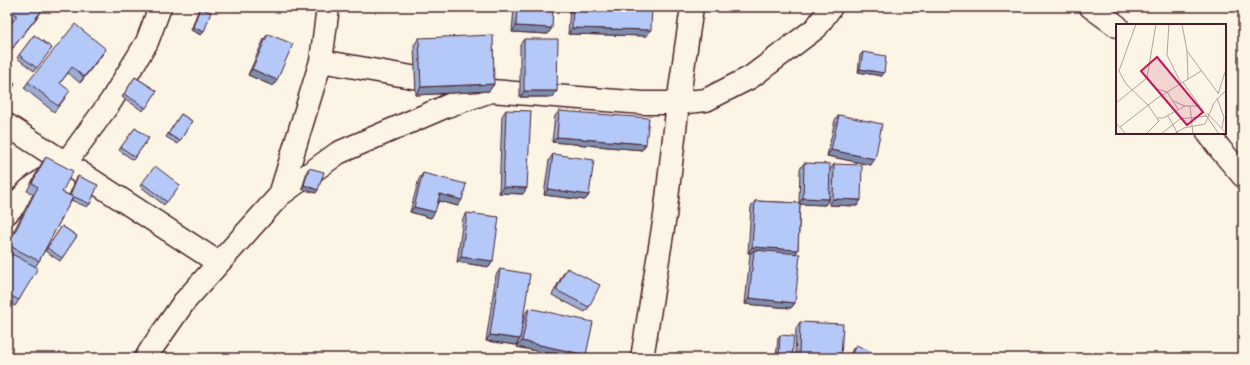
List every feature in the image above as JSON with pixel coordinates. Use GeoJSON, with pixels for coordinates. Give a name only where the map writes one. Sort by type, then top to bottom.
{"type":"FeatureCollection","features":[{"type":"Feature","properties":{"kind":"street"},"geometry":{"type":"LineString","coordinates":[[7,213],[29,190],[66,164],[111,101],[147,42],[160,7]]}},
{"type":"Feature","properties":{"kind":"street"},"geometry":{"type":"LineString","coordinates":[[280,195],[320,61],[328,7]]}},
{"type":"Feature","properties":{"kind":"street"},"geometry":{"type":"LineString","coordinates":[[642,358],[665,216],[678,103],[692,7]]}},
{"type":"Feature","properties":{"kind":"street"},"geometry":{"type":"LineString","coordinates":[[320,61],[491,91],[642,103],[678,103],[706,100],[751,77],[816,28],[831,7]]}},
{"type":"Feature","properties":{"kind":"street"},"geometry":{"type":"LineString","coordinates":[[1091,7],[1116,25]]}},
{"type":"Feature","properties":{"kind":"street"},"geometry":{"type":"LineString","coordinates":[[146,358],[184,302],[280,195],[338,153],[447,106],[491,91]]}},
{"type":"Feature","properties":{"kind":"street"},"geometry":{"type":"LineString","coordinates":[[7,125],[219,263]]}},
{"type":"Feature","properties":{"kind":"street"},"geometry":{"type":"LineString","coordinates":[[1209,134],[1243,176]]}},
{"type":"Feature","properties":{"kind":"building"},"geometry":{"type":"Polygon","coordinates":[[[7,7],[40,7],[43,9],[7,55],[7,29],[17,16],[7,7]]]}},
{"type":"Feature","properties":{"kind":"building"},"geometry":{"type":"Polygon","coordinates":[[[517,7],[553,7],[552,28],[516,26],[517,7]]]}},
{"type":"Feature","properties":{"kind":"building"},"geometry":{"type":"Polygon","coordinates":[[[573,7],[652,7],[651,30],[572,28],[573,7]]]}},
{"type":"Feature","properties":{"kind":"building"},"geometry":{"type":"Polygon","coordinates":[[[200,8],[211,12],[204,32],[193,27],[200,8]]]}},
{"type":"Feature","properties":{"kind":"building"},"geometry":{"type":"Polygon","coordinates":[[[75,24],[106,49],[84,77],[72,67],[60,83],[70,91],[58,106],[28,82],[75,24]]]}},
{"type":"Feature","properties":{"kind":"building"},"geometry":{"type":"Polygon","coordinates":[[[268,34],[293,44],[277,80],[252,69],[268,34]]]}},
{"type":"Feature","properties":{"kind":"building"},"geometry":{"type":"Polygon","coordinates":[[[34,35],[52,48],[37,68],[19,55],[34,35]]]}},
{"type":"Feature","properties":{"kind":"building"},"geometry":{"type":"Polygon","coordinates":[[[493,35],[494,84],[421,87],[419,38],[493,35]]]}},
{"type":"Feature","properties":{"kind":"building"},"geometry":{"type":"Polygon","coordinates":[[[524,39],[558,39],[557,91],[524,91],[524,39]]]}},
{"type":"Feature","properties":{"kind":"building"},"geometry":{"type":"Polygon","coordinates":[[[863,52],[886,56],[884,73],[860,69],[863,52]]]}},
{"type":"Feature","properties":{"kind":"building"},"geometry":{"type":"Polygon","coordinates":[[[135,77],[157,91],[146,108],[124,94],[135,77]]]}},
{"type":"Feature","properties":{"kind":"building"},"geometry":{"type":"Polygon","coordinates":[[[7,79],[15,84],[7,99],[7,79]]]}},
{"type":"Feature","properties":{"kind":"building"},"geometry":{"type":"Polygon","coordinates":[[[506,110],[531,111],[527,188],[503,187],[506,110]]]}},
{"type":"Feature","properties":{"kind":"building"},"geometry":{"type":"Polygon","coordinates":[[[559,111],[649,118],[646,144],[557,137],[559,111]]]}},
{"type":"Feature","properties":{"kind":"building"},"geometry":{"type":"Polygon","coordinates":[[[181,114],[192,121],[180,141],[168,134],[181,114]]]}},
{"type":"Feature","properties":{"kind":"building"},"geometry":{"type":"Polygon","coordinates":[[[839,115],[882,124],[875,159],[831,150],[839,115]]]}},
{"type":"Feature","properties":{"kind":"building"},"geometry":{"type":"Polygon","coordinates":[[[7,127],[11,129],[7,135],[7,127]]]}},
{"type":"Feature","properties":{"kind":"building"},"geometry":{"type":"Polygon","coordinates":[[[135,128],[149,138],[135,157],[121,147],[135,128]]]}},
{"type":"Feature","properties":{"kind":"building"},"geometry":{"type":"Polygon","coordinates":[[[553,154],[594,160],[589,195],[548,189],[553,154]]]}},
{"type":"Feature","properties":{"kind":"building"},"geometry":{"type":"Polygon","coordinates":[[[46,157],[73,171],[62,192],[73,197],[39,261],[8,245],[38,187],[32,183],[46,157]]]}},
{"type":"Feature","properties":{"kind":"building"},"geometry":{"type":"Polygon","coordinates":[[[804,163],[830,164],[829,199],[803,198],[804,163]]]}},
{"type":"Feature","properties":{"kind":"building"},"geometry":{"type":"Polygon","coordinates":[[[834,164],[862,165],[861,200],[833,199],[834,164]]]}},
{"type":"Feature","properties":{"kind":"building"},"geometry":{"type":"Polygon","coordinates":[[[155,166],[180,185],[167,202],[142,183],[155,166]]]}},
{"type":"Feature","properties":{"kind":"building"},"geometry":{"type":"Polygon","coordinates":[[[309,168],[324,172],[318,190],[304,185],[309,168]]]}},
{"type":"Feature","properties":{"kind":"building"},"geometry":{"type":"Polygon","coordinates":[[[423,173],[466,184],[462,200],[440,194],[435,212],[414,207],[423,173]]]}},
{"type":"Feature","properties":{"kind":"building"},"geometry":{"type":"Polygon","coordinates":[[[78,176],[98,185],[90,204],[70,195],[78,176]]]}},
{"type":"Feature","properties":{"kind":"building"},"geometry":{"type":"Polygon","coordinates":[[[755,201],[800,203],[798,250],[752,247],[755,201]]]}},
{"type":"Feature","properties":{"kind":"building"},"geometry":{"type":"Polygon","coordinates":[[[467,213],[499,217],[493,261],[461,257],[467,213]]]}},
{"type":"Feature","properties":{"kind":"building"},"geometry":{"type":"Polygon","coordinates":[[[62,226],[77,236],[62,258],[47,248],[62,226]]]}},
{"type":"Feature","properties":{"kind":"building"},"geometry":{"type":"Polygon","coordinates":[[[754,250],[800,254],[795,303],[749,298],[754,250]]]}},
{"type":"Feature","properties":{"kind":"building"},"geometry":{"type":"Polygon","coordinates":[[[12,254],[38,268],[19,300],[7,294],[7,263],[12,254]]]}},
{"type":"Feature","properties":{"kind":"building"},"geometry":{"type":"Polygon","coordinates":[[[567,268],[600,285],[589,307],[556,290],[567,268]]]}},
{"type":"Feature","properties":{"kind":"building"},"geometry":{"type":"Polygon","coordinates":[[[500,269],[530,274],[520,339],[490,335],[500,269]]]}},
{"type":"Feature","properties":{"kind":"building"},"geometry":{"type":"Polygon","coordinates":[[[529,308],[593,322],[586,355],[522,341],[529,308]]]}},
{"type":"Feature","properties":{"kind":"building"},"geometry":{"type":"Polygon","coordinates":[[[800,322],[843,324],[841,358],[799,357],[800,322]]]}},
{"type":"Feature","properties":{"kind":"building"},"geometry":{"type":"Polygon","coordinates":[[[780,335],[794,336],[792,357],[779,356],[780,335]]]}},
{"type":"Feature","properties":{"kind":"building"},"geometry":{"type":"Polygon","coordinates":[[[856,345],[872,352],[869,358],[850,358],[856,345]]]}}]}
